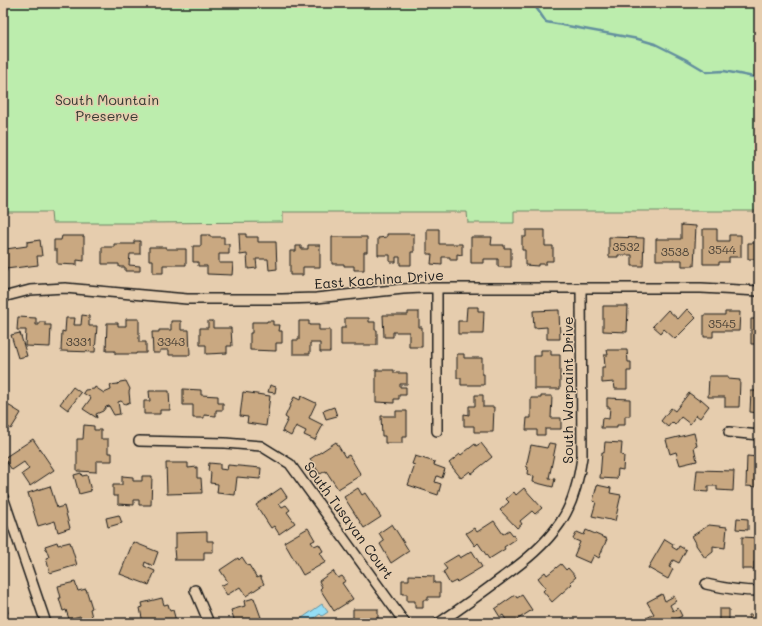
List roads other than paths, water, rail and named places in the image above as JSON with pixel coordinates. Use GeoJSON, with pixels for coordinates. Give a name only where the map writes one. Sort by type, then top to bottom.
{"type":"FeatureCollection","features":[{"type":"Feature","properties":{"kind":"street","name":"East Kachina Drive"},"geometry":{"type":"LineString","coordinates":[[3,297],[30,290],[65,288],[187,299],[316,298],[403,289],[437,288],[701,288],[759,291]]}},
{"type":"Feature","properties":{"kind":"street"},"geometry":{"type":"LineString","coordinates":[[437,288],[437,431]]}},
{"type":"Feature","properties":{"kind":"street","name":"South Warpaint Drive"},"geometry":{"type":"LineString","coordinates":[[439,623],[541,547],[561,522],[566,513],[578,482],[582,457],[581,288]]}},
{"type":"Feature","properties":{"kind":"street"},"geometry":{"type":"LineString","coordinates":[[729,432],[759,435]]}},
{"type":"Feature","properties":{"kind":"street","name":"South Tusayan Court"},"geometry":{"type":"LineString","coordinates":[[139,441],[225,443],[261,446],[290,464],[405,623]]}},
{"type":"Feature","properties":{"kind":"street"},"geometry":{"type":"LineString","coordinates":[[3,497],[46,623]]}},
{"type":"Feature","properties":{"kind":"street"},"geometry":{"type":"LineString","coordinates":[[706,584],[729,589],[759,591]]}},
{"type":"Feature","properties":{"kind":"street"},"geometry":{"type":"LineString","coordinates":[[195,590],[209,623]]}},
{"type":"Feature","properties":{"kind":"water"},"geometry":{"type":"Polygon","coordinates":[[[322,604],[328,612],[322,616],[320,614],[308,623],[295,623],[322,604]]]}},
{"type":"Feature","properties":{"kind":"waterway"},"geometry":{"type":"LineString","coordinates":[[533,3],[546,22],[638,39],[655,44],[707,72],[724,71],[759,78]]}},
{"type":"Feature","properties":{"kind":"park label","name":"South Mountain Preserve"},"geometry":{"type":"Point","coordinates":[107,108]}}]}
